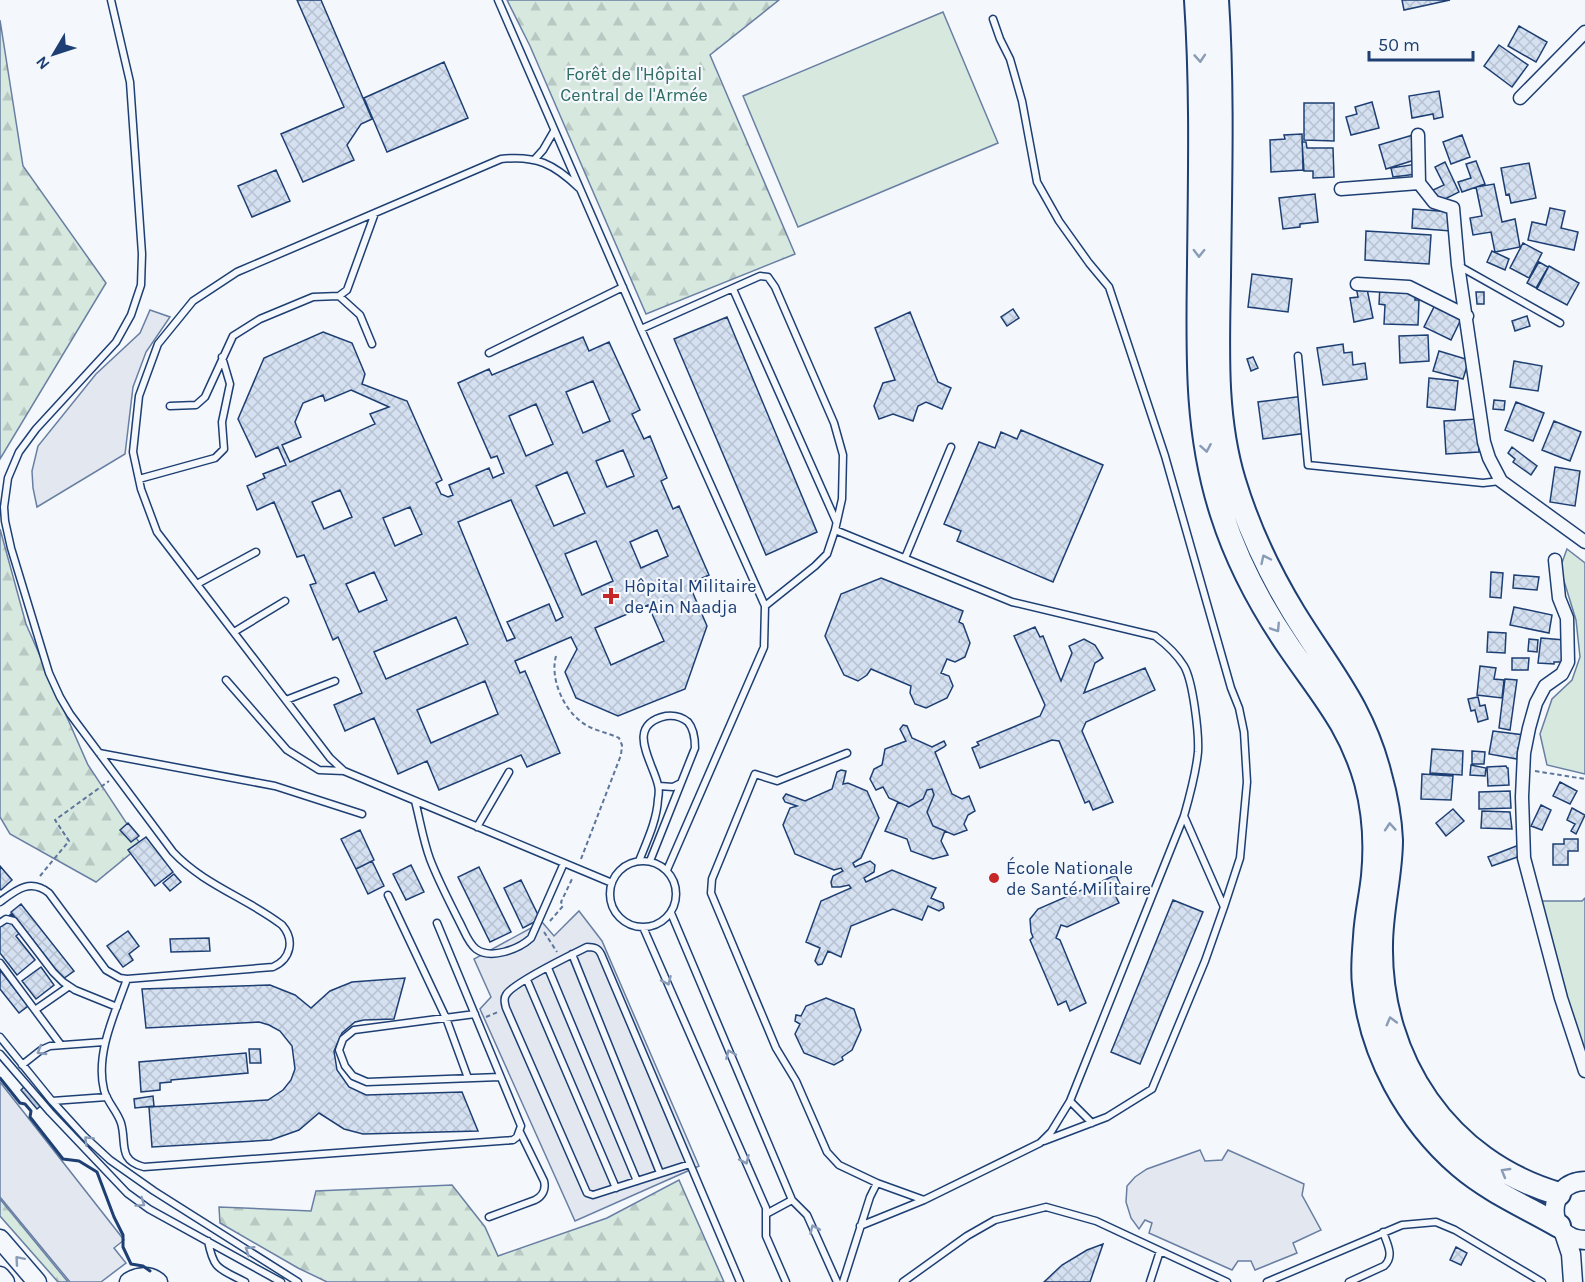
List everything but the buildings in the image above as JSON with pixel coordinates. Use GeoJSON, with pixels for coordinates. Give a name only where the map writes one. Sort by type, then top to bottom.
{"type":"FeatureCollection","features":[{"type":"Feature","properties":{"kind":"highway"},"geometry":{"type":"LineString","coordinates":[[1196,0],[1201,69],[1198,362],[1202,423],[1207,454],[1222,514],[1245,572],[1274,626],[1333,707],[1351,742],[1365,778],[1373,814],[1374,853],[1373,875],[1366,915],[1363,982],[1372,1029],[1401,1095],[1428,1134],[1461,1167],[1561,1229]]}},
{"type":"Feature","properties":{"kind":"highway"},"geometry":{"type":"LineString","coordinates":[[1217,0],[1221,68],[1218,361],[1222,421],[1234,479],[1254,535],[1279,588],[1350,698],[1376,757],[1386,799],[1391,839],[1380,944],[1383,985],[1392,1027],[1409,1069],[1445,1124],[1471,1149],[1488,1162],[1523,1182],[1559,1194]]}},
{"type":"Feature","properties":{"kind":"main road"},"geometry":{"type":"LineString","coordinates":[[1573,1282],[1571,1254],[1554,1210],[1559,1194],[1573,1182],[1585,1181]]}},
{"type":"Feature","properties":{"kind":"main road"},"geometry":{"type":"LineString","coordinates":[[1561,1229],[1571,1237],[1585,1240]]}},
{"type":"Feature","properties":{"kind":"main road"},"geometry":{"type":"LineString","coordinates":[[0,1239],[37,1282]]}},
{"type":"Feature","properties":{"kind":"main road"},"geometry":{"type":"LineString","coordinates":[[0,1276],[5,1282]]}},
{"type":"Feature","properties":{"kind":"main road"},"geometry":{"type":"LineString","coordinates":[[129,1282],[136,1277],[155,1280]]}},
{"type":"Feature","properties":{"kind":"street"},"geometry":{"type":"LineString","coordinates":[[1520,98],[1585,32]]}},
{"type":"Feature","properties":{"kind":"street"},"geometry":{"type":"LineString","coordinates":[[1418,135],[1419,183],[1434,202],[1453,208],[1458,265],[1484,442],[1489,458],[1501,481],[1585,542]]}},
{"type":"Feature","properties":{"kind":"street"},"geometry":{"type":"LineString","coordinates":[[1341,189],[1419,183]]}},
{"type":"Feature","properties":{"kind":"street"},"geometry":{"type":"LineString","coordinates":[[1357,284],[1409,287],[1467,316]]}},
{"type":"Feature","properties":{"kind":"street"},"geometry":{"type":"LineString","coordinates":[[1556,560],[1559,598],[1567,618],[1568,662],[1562,674],[1545,686],[1536,703],[1529,728],[1523,770],[1524,858],[1561,999],[1585,1071]]}},
{"type":"Feature","properties":{"kind":"lane"},"geometry":{"type":"LineString","coordinates":[[0,902],[20,888],[38,886],[49,893],[106,970],[120,978],[127,979],[273,967],[286,957],[290,940],[286,929],[278,921],[208,881],[184,863],[69,714],[52,679],[7,534],[4,507],[8,478],[19,452],[36,429],[116,342],[131,315],[141,285],[142,254],[130,82],[111,0]]}},
{"type":"Feature","properties":{"kind":"lane"},"geometry":{"type":"LineString","coordinates":[[498,0],[765,606],[764,647],[667,870]]}},
{"type":"Feature","properties":{"kind":"lane"},"geometry":{"type":"LineString","coordinates":[[860,1226],[924,1200],[1040,1143],[1107,1117],[1152,1089],[1205,961],[1240,858],[1247,782],[1244,732],[1165,456],[1109,287],[1059,221],[1037,182],[1022,101],[1010,59],[993,19]]}},
{"type":"Feature","properties":{"kind":"lane"},"geometry":{"type":"LineString","coordinates":[[535,159],[554,131]]}},
{"type":"Feature","properties":{"kind":"lane"},"geometry":{"type":"LineString","coordinates":[[579,188],[554,167],[535,159],[520,157],[501,159],[237,272],[193,301],[158,344],[139,396],[134,452],[139,479],[157,532],[330,758],[344,771],[612,883]]}},
{"type":"Feature","properties":{"kind":"lane"},"geometry":{"type":"LineString","coordinates":[[170,406],[196,405],[206,397],[222,356],[233,336],[260,319],[313,297],[339,296],[347,290],[375,213]]}},
{"type":"Feature","properties":{"kind":"lane"},"geometry":{"type":"LineString","coordinates":[[1458,265],[1560,323]]}},
{"type":"Feature","properties":{"kind":"lane"},"geometry":{"type":"LineString","coordinates":[[641,329],[760,276],[768,277],[775,287],[834,423],[843,455],[842,499],[827,554],[765,606]]}},
{"type":"Feature","properties":{"kind":"lane"},"geometry":{"type":"LineString","coordinates":[[489,353],[623,287]]}},
{"type":"Feature","properties":{"kind":"lane"},"geometry":{"type":"LineString","coordinates":[[733,289],[836,521]]}},
{"type":"Feature","properties":{"kind":"lane"},"geometry":{"type":"LineString","coordinates":[[339,296],[360,315],[372,344]]}},
{"type":"Feature","properties":{"kind":"lane"},"geometry":{"type":"LineString","coordinates":[[139,479],[215,458],[225,449],[222,422],[230,384],[222,356]]}},
{"type":"Feature","properties":{"kind":"lane"},"geometry":{"type":"LineString","coordinates":[[1298,356],[1308,465],[1483,483],[1501,481]]}},
{"type":"Feature","properties":{"kind":"lane"},"geometry":{"type":"LineString","coordinates":[[906,558],[951,447]]}},
{"type":"Feature","properties":{"kind":"lane"},"geometry":{"type":"LineString","coordinates":[[835,530],[1012,602],[1155,636],[1171,648],[1185,668],[1193,695],[1198,751],[1184,816],[1070,1101],[1051,1132],[1040,1143]]}},
{"type":"Feature","properties":{"kind":"lane"},"geometry":{"type":"LineString","coordinates":[[197,584],[256,552]]}},
{"type":"Feature","properties":{"kind":"lane"},"geometry":{"type":"LineString","coordinates":[[234,632],[285,601]]}},
{"type":"Feature","properties":{"kind":"lane"},"geometry":{"type":"LineString","coordinates":[[226,680],[287,750],[319,770],[344,771]]}},
{"type":"Feature","properties":{"kind":"lane"},"geometry":{"type":"LineString","coordinates":[[286,700],[335,681]]}},
{"type":"Feature","properties":{"kind":"lane"},"geometry":{"type":"LineString","coordinates":[[639,861],[654,822],[659,786],[644,749],[644,737],[648,726],[657,719],[670,715],[681,717],[689,724],[694,736],[695,748],[650,861]]}},
{"type":"Feature","properties":{"kind":"lane"},"geometry":{"type":"LineString","coordinates":[[99,753],[275,786],[362,814]]}},
{"type":"Feature","properties":{"kind":"lane"},"geometry":{"type":"LineString","coordinates":[[847,753],[777,781],[755,774],[712,879],[711,893],[776,1048],[796,1081],[827,1152],[839,1165],[877,1183],[924,1200]]}},
{"type":"Feature","properties":{"kind":"lane"},"geometry":{"type":"LineString","coordinates":[[477,827],[509,772]]}},
{"type":"Feature","properties":{"kind":"lane"},"geometry":{"type":"LineString","coordinates":[[659,786],[673,787],[681,783]]}},
{"type":"Feature","properties":{"kind":"lane"},"geometry":{"type":"LineString","coordinates":[[415,801],[429,857],[449,902],[470,942],[477,950],[489,953],[505,952],[531,938],[564,862]]}},
{"type":"Feature","properties":{"kind":"lane"},"geometry":{"type":"LineString","coordinates":[[1184,816],[1224,907]]}},
{"type":"Feature","properties":{"kind":"lane"},"geometry":{"type":"LineString","coordinates":[[639,861],[650,861],[667,870],[675,883],[677,895],[671,913],[662,922],[644,927],[632,925],[621,919],[615,912],[611,901],[612,883],[619,871],[628,864],[639,861]]}},
{"type":"Feature","properties":{"kind":"lane"},"geometry":{"type":"LineString","coordinates":[[388,895],[446,1018],[468,1078]]}},
{"type":"Feature","properties":{"kind":"lane"},"geometry":{"type":"LineString","coordinates":[[671,913],[792,1200],[807,1215],[837,1282]]}},
{"type":"Feature","properties":{"kind":"lane"},"geometry":{"type":"LineString","coordinates":[[0,923],[6,919],[14,921],[53,972],[68,987],[117,1007]]}},
{"type":"Feature","properties":{"kind":"lane"},"geometry":{"type":"LineString","coordinates":[[437,923],[520,1126],[520,1132],[544,1181],[544,1189],[540,1197],[489,1217]]}},
{"type":"Feature","properties":{"kind":"lane"},"geometry":{"type":"LineString","coordinates":[[644,927],[766,1208],[766,1236],[786,1282]]}},
{"type":"Feature","properties":{"kind":"lane"},"geometry":{"type":"LineString","coordinates":[[690,1164],[593,1195],[585,1192],[506,1008],[504,1000],[507,993],[572,954],[590,947],[597,949],[601,954],[690,1164],[740,1282]]}},
{"type":"Feature","properties":{"kind":"lane"},"geometry":{"type":"LineString","coordinates":[[572,954],[660,1173]]}},
{"type":"Feature","properties":{"kind":"lane"},"geometry":{"type":"LineString","coordinates":[[0,963],[61,1045]]}},
{"type":"Feature","properties":{"kind":"lane"},"geometry":{"type":"LineString","coordinates":[[548,968],[637,1181]]}},
{"type":"Feature","properties":{"kind":"lane"},"geometry":{"type":"LineString","coordinates":[[127,979],[104,1042],[102,1080],[107,1097],[120,1121],[126,1154],[133,1163],[144,1167],[507,1142],[517,1137],[520,1132]]}},
{"type":"Feature","properties":{"kind":"lane"},"geometry":{"type":"LineString","coordinates":[[527,980],[616,1188]]}},
{"type":"Feature","properties":{"kind":"lane"},"geometry":{"type":"LineString","coordinates":[[35,1010],[68,987]]}},
{"type":"Feature","properties":{"kind":"lane"},"geometry":{"type":"LineString","coordinates":[[476,1018],[446,1018],[354,1030],[343,1040],[339,1050],[345,1066],[353,1076],[368,1082],[500,1077]]}},
{"type":"Feature","properties":{"kind":"lane"},"geometry":{"type":"LineString","coordinates":[[0,1037],[52,1101],[110,1160],[154,1191],[298,1282]]}},
{"type":"Feature","properties":{"kind":"lane"},"geometry":{"type":"LineString","coordinates":[[22,1065],[45,1048],[104,1042]]}},
{"type":"Feature","properties":{"kind":"lane"},"geometry":{"type":"LineString","coordinates":[[0,1054],[50,1112],[127,1193],[149,1209],[281,1282]]}},
{"type":"Feature","properties":{"kind":"lane"},"geometry":{"type":"LineString","coordinates":[[52,1101],[107,1097]]}},
{"type":"Feature","properties":{"kind":"lane"},"geometry":{"type":"LineString","coordinates":[[1070,1101],[1092,1124]]}},
{"type":"Feature","properties":{"kind":"lane"},"geometry":{"type":"LineString","coordinates":[[843,1282],[860,1226],[877,1183]]}},
{"type":"Feature","properties":{"kind":"lane"},"geometry":{"type":"LineString","coordinates":[[766,1214],[792,1200]]}},
{"type":"Feature","properties":{"kind":"lane"},"geometry":{"type":"LineString","coordinates":[[903,1282],[967,1236],[996,1220],[1046,1207],[1096,1221],[1227,1282]]}},
{"type":"Feature","properties":{"kind":"lane"},"geometry":{"type":"LineString","coordinates":[[1267,1282],[1402,1225],[1436,1222],[1455,1230],[1542,1282]]}},
{"type":"Feature","properties":{"kind":"lane"},"geometry":{"type":"LineString","coordinates":[[1349,1282],[1389,1262],[1391,1255],[1383,1232]]}},
{"type":"Feature","properties":{"kind":"lane"},"geometry":{"type":"LineString","coordinates":[[208,1241],[212,1260],[217,1266],[245,1282]]}},
{"type":"Feature","properties":{"kind":"lane"},"geometry":{"type":"LineString","coordinates":[[1150,1282],[1160,1251]]}},
{"type":"Feature","properties":{"kind":"lane"},"geometry":{"type":"LineString","coordinates":[[1205,1282],[1206,1272]]}},
{"type":"Feature","properties":{"kind":"path"},"geometry":{"type":"LineString","coordinates":[[549,922],[563,906],[561,903],[600,815],[621,755],[622,745],[619,738],[580,721],[568,708],[555,681],[553,668],[556,656]]}},
{"type":"Feature","properties":{"kind":"path"},"geometry":{"type":"LineString","coordinates":[[1523,770],[1585,779]]}},
{"type":"Feature","properties":{"kind":"path"},"geometry":{"type":"LineString","coordinates":[[32,885],[69,842],[55,820],[116,776]]}},
{"type":"Feature","properties":{"kind":"path"},"geometry":{"type":"LineString","coordinates":[[542,930],[562,960]]}},
{"type":"Feature","properties":{"kind":"path"},"geometry":{"type":"LineString","coordinates":[[476,1018],[506,1008]]}},
{"type":"Feature","properties":{"kind":"green space","name":"Forêt de l'Hôpital Central de l'Armée"},"geometry":{"type":"Polygon","coordinates":[[[507,0],[779,0],[710,55],[795,254],[646,314],[530,46],[507,0]]]}},
{"type":"Feature","properties":{"kind":"green space"},"geometry":{"type":"Polygon","coordinates":[[[943,12],[998,143],[798,227],[743,96],[943,12]]]}},
{"type":"Feature","properties":{"kind":"green space"},"geometry":{"type":"Polygon","coordinates":[[[0,20],[23,166],[106,283],[0,459],[0,20]]]}},
{"type":"Feature","properties":{"kind":"green space"},"geometry":{"type":"Polygon","coordinates":[[[0,529],[26,624],[88,765],[141,845],[96,882],[10,834],[0,817],[0,529]]]}},
{"type":"Feature","properties":{"kind":"green space"},"geometry":{"type":"Polygon","coordinates":[[[1567,549],[1585,563],[1585,774],[1547,765],[1540,734],[1552,699],[1572,680],[1580,657],[1576,620],[1560,568],[1567,549]]]}},
{"type":"Feature","properties":{"kind":"green space"},"geometry":{"type":"Polygon","coordinates":[[[1585,898],[1585,1061],[1540,901],[1582,901],[1585,898]]]}},
{"type":"Feature","properties":{"kind":"green space"},"geometry":{"type":"Polygon","coordinates":[[[679,1180],[724,1282],[327,1282],[220,1223],[219,1207],[311,1211],[316,1191],[452,1185],[485,1227],[498,1256],[607,1218],[679,1180]]]}},
{"type":"Feature","properties":{"kind":"green space"},"geometry":{"type":"Polygon","coordinates":[[[0,1199],[68,1282],[58,1282],[0,1216],[0,1199]]]}},
{"type":"Feature","properties":{"kind":"shaded area"},"geometry":{"type":"Polygon","coordinates":[[[150,310],[170,317],[146,352],[133,387],[125,454],[37,507],[32,471],[38,446],[96,374],[140,333],[150,310]]]}},
{"type":"Feature","properties":{"kind":"shaded area"},"geometry":{"type":"Polygon","coordinates":[[[579,911],[602,941],[699,1166],[575,1221],[480,1009],[491,997],[474,959],[542,922],[554,936],[579,911]]]}},
{"type":"Feature","properties":{"kind":"shaded area"},"geometry":{"type":"Polygon","coordinates":[[[0,1082],[124,1240],[114,1248],[126,1263],[101,1282],[70,1282],[0,1197],[0,1082]]]}},
{"type":"Feature","properties":{"kind":"shaded area"},"geometry":{"type":"Polygon","coordinates":[[[1200,1150],[1205,1161],[1222,1160],[1228,1150],[1304,1184],[1302,1195],[1321,1230],[1293,1243],[1297,1253],[1255,1270],[1251,1261],[1238,1261],[1232,1270],[1149,1233],[1152,1223],[1145,1220],[1139,1229],[1131,1218],[1126,1202],[1127,1186],[1147,1169],[1200,1150]]]}},
{"type":"Feature","properties":{"kind":"wall"},"geometry":{"type":"LineString","coordinates":[[0,1078],[20,1103],[25,1104],[31,1111],[30,1117],[63,1159],[79,1161],[97,1172],[123,1235],[123,1247],[131,1264],[143,1266],[150,1271]]}},
{"type":"Feature","properties":{"kind":"place","name":"Hôpital Militaire de Ain Naadja"},"geometry":{"type":"Point","coordinates":[611,596]}},
{"type":"Feature","properties":{"kind":"place","name":"École Nationale de Santé Militaire"},"geometry":{"type":"Point","coordinates":[994,878]}}]}
